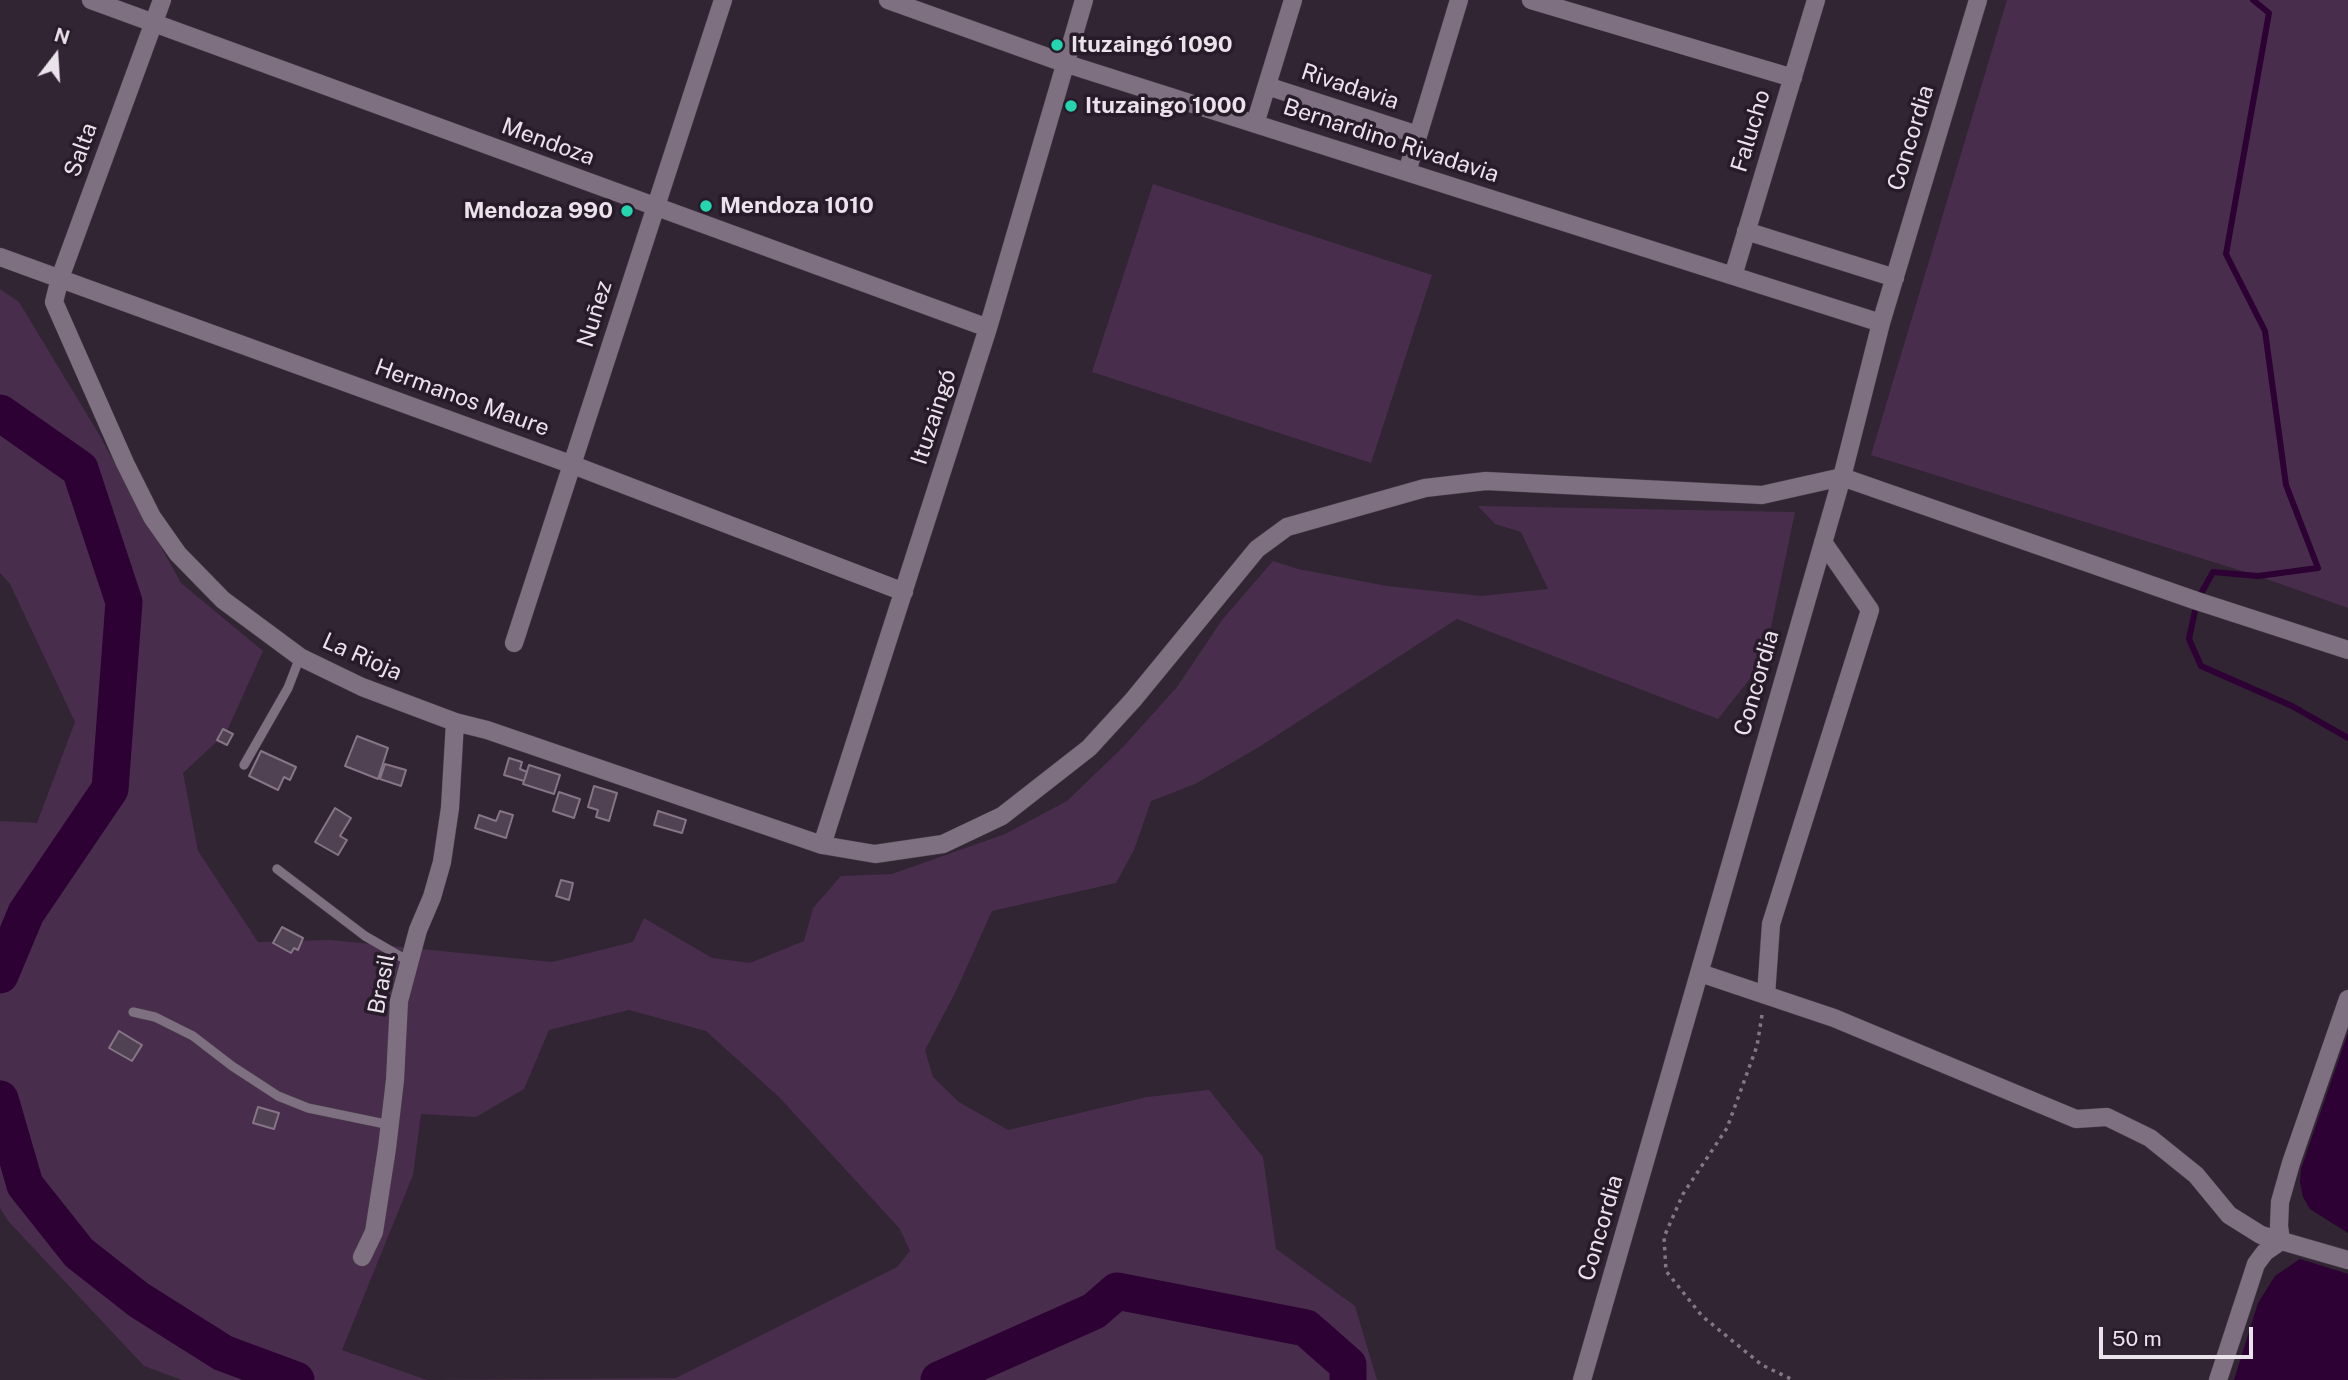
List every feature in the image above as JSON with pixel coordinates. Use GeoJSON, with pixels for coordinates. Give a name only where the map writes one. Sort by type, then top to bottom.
{"type":"FeatureCollection","features":[{"type":"Feature","properties":{"kind":"street","name":"Mendoza"},"geometry":{"type":"LineString","coordinates":[[91,0],[988,328]]}},
{"type":"Feature","properties":{"kind":"street","name":"Salta"},"geometry":{"type":"LineString","coordinates":[[60,278],[162,0]]}},
{"type":"Feature","properties":{"kind":"street","name":"Nuñez"},"geometry":{"type":"LineString","coordinates":[[514,643],[723,0]]}},
{"type":"Feature","properties":{"kind":"street","name":"Bernardino Rivadavia"},"geometry":{"type":"LineString","coordinates":[[888,0],[1064,63],[1881,323]]}},
{"type":"Feature","properties":{"kind":"street","name":"Ituzaingó"},"geometry":{"type":"LineString","coordinates":[[822,845],[988,328],[1084,0]]}},
{"type":"Feature","properties":{"kind":"street"},"geometry":{"type":"LineString","coordinates":[[1255,124],[1293,0]]}},
{"type":"Feature","properties":{"kind":"street"},"geometry":{"type":"LineString","coordinates":[[1407,172],[1459,0]]}},
{"type":"Feature","properties":{"kind":"street"},"geometry":{"type":"LineString","coordinates":[[1531,0],[1793,78]]}},
{"type":"Feature","properties":{"kind":"street","name":"Falucho"},"geometry":{"type":"LineString","coordinates":[[1733,276],[1816,0]]}},
{"type":"Feature","properties":{"kind":"street","name":"Concordia"},"geometry":{"type":"LineString","coordinates":[[1582,1380],[1842,477],[1881,323],[1978,0]]}},
{"type":"Feature","properties":{"kind":"street","name":"Rivadavia"},"geometry":{"type":"LineString","coordinates":[[1267,86],[1418,135]]}},
{"type":"Feature","properties":{"kind":"street"},"geometry":{"type":"LineString","coordinates":[[1746,232],[1895,278]]}},
{"type":"Feature","properties":{"kind":"street","name":"Hermanos Maure"},"geometry":{"type":"LineString","coordinates":[[0,257],[573,465],[904,592]]}},
{"type":"Feature","properties":{"kind":"street","name":"La Rioja"},"geometry":{"type":"LineString","coordinates":[[18,263],[54,302],[125,463],[152,517],[178,554],[223,600],[300,657],[362,687],[455,722],[487,730],[822,845],[875,854],[943,844],[1002,816],[1088,748],[1133,700],[1257,550],[1287,527],[1425,488],[1486,481],[1762,495],[1842,477]]}},
{"type":"Feature","properties":{"kind":"street"},"geometry":{"type":"LineString","coordinates":[[54,302],[60,278]]}},
{"type":"Feature","properties":{"kind":"street"},"geometry":{"type":"LineString","coordinates":[[1842,477],[2197,601],[2348,650]]}},
{"type":"Feature","properties":{"kind":"street"},"geometry":{"type":"LineString","coordinates":[[1766,995],[1770,924],[1870,610],[1823,542]]}},
{"type":"Feature","properties":{"kind":"street","name":"Brasil"},"geometry":{"type":"LineString","coordinates":[[362,1256],[374,1232],[390,1125],[399,1002],[418,930],[442,863],[450,808],[455,722]]}},
{"type":"Feature","properties":{"kind":"street"},"geometry":{"type":"LineString","coordinates":[[1700,973],[1834,1017],[2076,1119],[2106,1117],[2150,1138],[2196,1175],[2229,1215],[2261,1235],[2348,1260]]}},
{"type":"Feature","properties":{"kind":"street"},"geometry":{"type":"LineString","coordinates":[[2281,1241],[2280,1202],[2348,999]]}},
{"type":"Feature","properties":{"kind":"street"},"geometry":{"type":"LineString","coordinates":[[2218,1380],[2256,1264],[2265,1252],[2281,1241]]}},
{"type":"Feature","properties":{"kind":"lane"},"geometry":{"type":"LineString","coordinates":[[243,765],[288,688],[300,657]]}},
{"type":"Feature","properties":{"kind":"lane"},"geometry":{"type":"LineString","coordinates":[[277,869],[365,936],[410,961]]}},
{"type":"Feature","properties":{"kind":"lane"},"geometry":{"type":"LineString","coordinates":[[133,1012],[155,1017],[193,1036],[278,1096],[308,1108],[390,1125]]}},
{"type":"Feature","properties":{"kind":"path"},"geometry":{"type":"LineString","coordinates":[[1766,995],[1756,1046],[1727,1128],[1684,1194],[1664,1237],[1666,1271],[1702,1316],[1762,1365],[1793,1380]]}},
{"type":"Feature","properties":{"kind":"shaded area"},"geometry":{"type":"Polygon","coordinates":[[[2007,0],[2348,0],[2348,608],[2258,576],[1871,455],[2007,0]]]}},
{"type":"Feature","properties":{"kind":"shaded area"},"geometry":{"type":"Polygon","coordinates":[[[1153,184],[1432,275],[1371,463],[1092,372],[1153,184]]]}},
{"type":"Feature","properties":{"kind":"shaded area"},"geometry":{"type":"Polygon","coordinates":[[[0,289],[19,302],[97,431],[181,583],[263,651],[226,733],[183,773],[198,851],[258,942],[330,940],[552,962],[633,942],[644,918],[712,958],[750,963],[804,941],[813,908],[841,876],[892,874],[1005,834],[1067,801],[1123,747],[1177,687],[1222,620],[1273,561],[1298,569],[1387,586],[1481,596],[1548,589],[1521,532],[1495,524],[1478,506],[1795,512],[1764,661],[1718,719],[1457,619],[1259,747],[1195,784],[1151,801],[1134,850],[1116,883],[992,911],[956,991],[925,1050],[933,1077],[959,1102],[1008,1130],[1147,1097],[1209,1090],[1263,1157],[1276,1249],[1355,1306],[1377,1380],[427,1380],[182,1380],[144,1366],[9,1222],[0,1208],[0,821],[37,823],[75,722],[10,584],[0,573],[0,289]],[[629,1010],[549,1030],[524,1089],[476,1117],[421,1114],[413,1175],[342,1350],[427,1380],[676,1378],[897,1267],[910,1251],[900,1229],[779,1097],[706,1031],[629,1010]]]}},
{"type":"Feature","properties":{"kind":"shaded area"},"geometry":{"type":"Polygon","coordinates":[[[2348,1033],[2348,1233],[2310,1209],[2303,1197],[2300,1182],[2301,1169],[2348,1033]]]}},
{"type":"Feature","properties":{"kind":"shaded area"},"geometry":{"type":"Polygon","coordinates":[[[2300,1259],[2348,1274],[2348,1380],[2234,1380],[2258,1303],[2275,1276],[2300,1259]]]}},
{"type":"Feature","properties":{"kind":"building"},"geometry":{"type":"Polygon","coordinates":[[[223,729],[233,734],[227,745],[217,740],[223,729]]]}},
{"type":"Feature","properties":{"kind":"building"},"geometry":{"type":"Polygon","coordinates":[[[357,736],[388,748],[378,779],[345,766],[357,736]]]}},
{"type":"Feature","properties":{"kind":"building"},"geometry":{"type":"Polygon","coordinates":[[[261,751],[296,767],[290,780],[284,777],[278,790],[249,776],[261,751]]]}},
{"type":"Feature","properties":{"kind":"building"},"geometry":{"type":"Polygon","coordinates":[[[509,758],[522,762],[520,769],[527,772],[524,781],[504,775],[509,758]]]}},
{"type":"Feature","properties":{"kind":"building"},"geometry":{"type":"Polygon","coordinates":[[[385,764],[406,770],[401,786],[380,779],[385,764]]]}},
{"type":"Feature","properties":{"kind":"building"},"geometry":{"type":"Polygon","coordinates":[[[529,765],[560,775],[554,794],[523,784],[529,765]]]}},
{"type":"Feature","properties":{"kind":"building"},"geometry":{"type":"Polygon","coordinates":[[[594,786],[617,793],[609,821],[596,817],[598,810],[588,807],[594,786]]]}},
{"type":"Feature","properties":{"kind":"building"},"geometry":{"type":"Polygon","coordinates":[[[559,792],[580,799],[574,818],[553,811],[559,792]]]}},
{"type":"Feature","properties":{"kind":"building"},"geometry":{"type":"Polygon","coordinates":[[[335,808],[351,818],[340,836],[347,840],[338,855],[315,842],[335,808]]]}},
{"type":"Feature","properties":{"kind":"building"},"geometry":{"type":"Polygon","coordinates":[[[500,811],[513,815],[506,838],[475,828],[479,815],[496,821],[500,811]]]}},
{"type":"Feature","properties":{"kind":"building"},"geometry":{"type":"Polygon","coordinates":[[[658,811],[686,820],[682,833],[654,825],[658,811]]]}},
{"type":"Feature","properties":{"kind":"building"},"geometry":{"type":"Polygon","coordinates":[[[561,880],[573,883],[569,900],[556,896],[561,880]]]}},
{"type":"Feature","properties":{"kind":"building"},"geometry":{"type":"Polygon","coordinates":[[[282,927],[303,938],[298,950],[294,948],[291,953],[273,943],[282,927]]]}},
{"type":"Feature","properties":{"kind":"building"},"geometry":{"type":"Polygon","coordinates":[[[119,1031],[142,1045],[132,1061],[109,1048],[119,1031]]]}},
{"type":"Feature","properties":{"kind":"building"},"geometry":{"type":"Polygon","coordinates":[[[258,1107],[279,1113],[274,1129],[253,1123],[258,1107]]]}},
{"type":"Feature","properties":{"kind":"waterway"},"geometry":{"type":"LineString","coordinates":[[2253,0],[2269,13],[2226,254],[2265,331],[2286,485],[2318,568],[2258,576],[2213,572],[2197,601],[2189,639],[2201,666],[2292,706],[2348,738]]}},
{"type":"Feature","properties":{"kind":"waterway"},"geometry":{"type":"LineString","coordinates":[[0,413],[80,469],[124,602],[110,789],[26,913],[0,975]]}},
{"type":"Feature","properties":{"kind":"waterway"},"geometry":{"type":"LineString","coordinates":[[0,1099],[25,1185],[79,1253],[139,1300],[223,1353],[296,1380]]}},
{"type":"Feature","properties":{"kind":"waterway"},"geometry":{"type":"LineString","coordinates":[[939,1380],[1094,1311],[1117,1291],[1306,1328],[1348,1365],[1348,1380]]}},
{"type":"Feature","properties":{"kind":"place","name":"Ituzaingó 1090"},"geometry":{"type":"Point","coordinates":[1057,45]}},
{"type":"Feature","properties":{"kind":"place","name":"Ituzaingo 1000"},"geometry":{"type":"Point","coordinates":[1071,106]}},
{"type":"Feature","properties":{"kind":"place","name":"Mendoza 1010"},"geometry":{"type":"Point","coordinates":[706,206]}},
{"type":"Feature","properties":{"kind":"place","name":"Mendoza 990"},"geometry":{"type":"Point","coordinates":[627,211]}}]}
